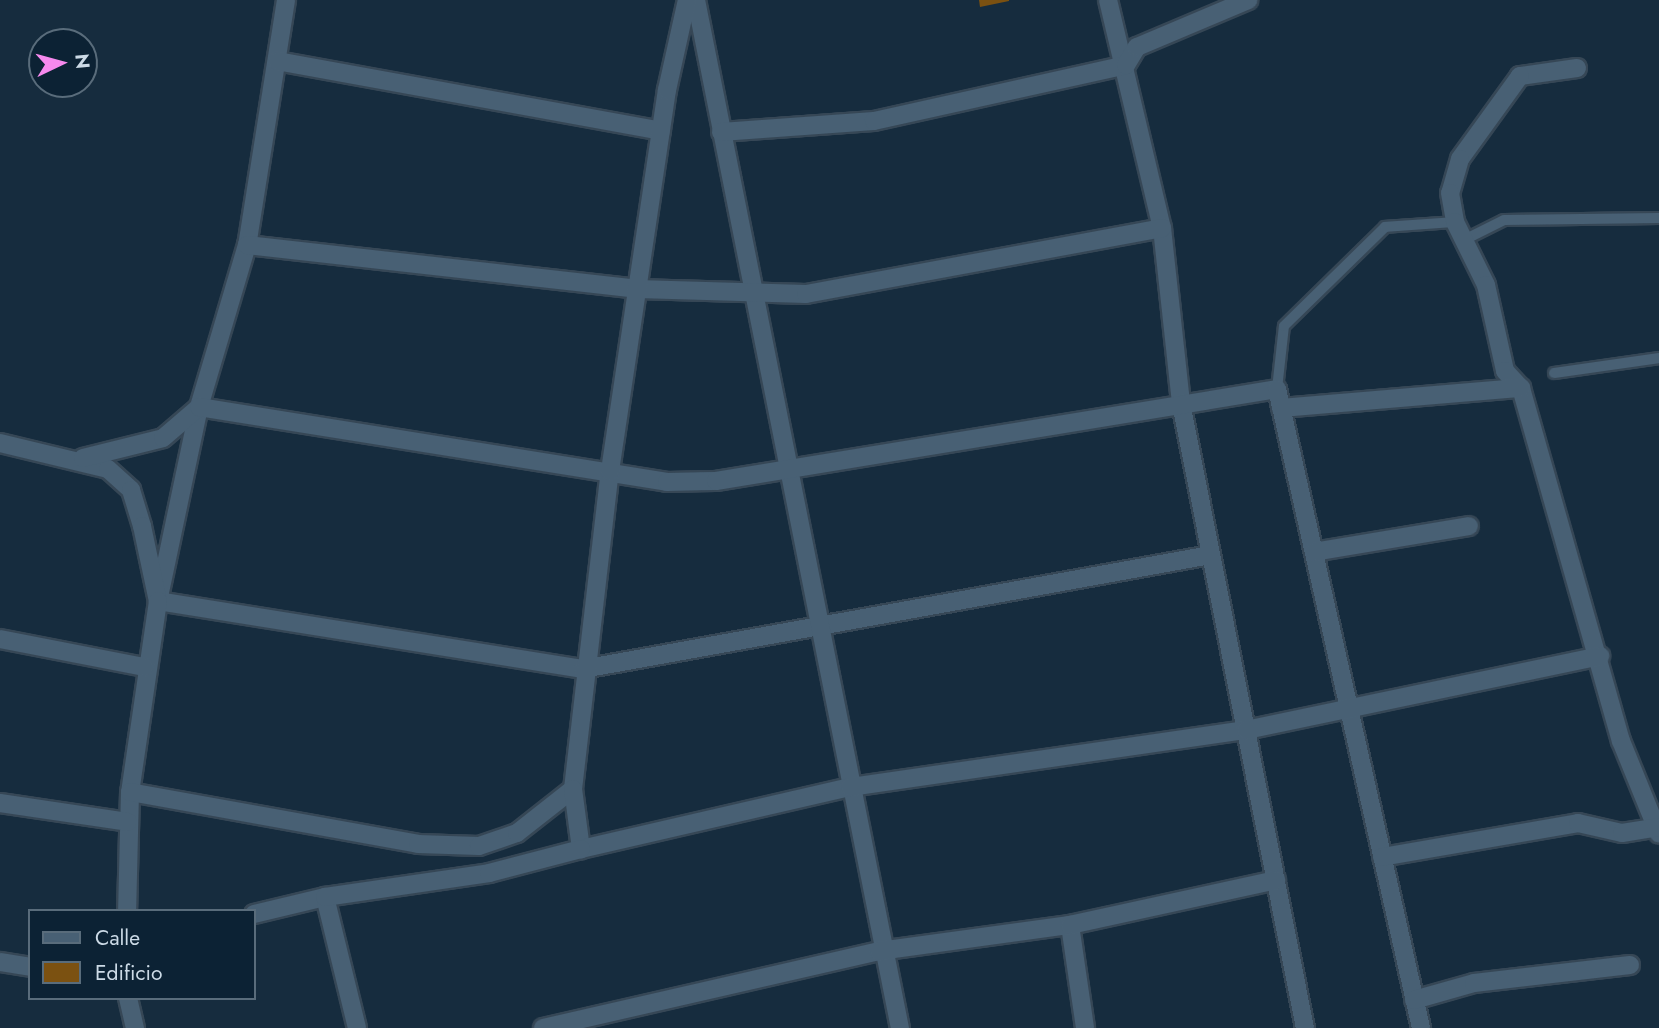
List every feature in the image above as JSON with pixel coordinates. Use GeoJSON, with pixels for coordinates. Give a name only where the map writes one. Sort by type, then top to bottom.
{"type":"FeatureCollection","features":[{"type":"Feature","properties":{"kind":"street"},"geometry":{"type":"LineString","coordinates":[[127,909],[130,792],[144,667],[199,407],[247,244],[286,0]]}},
{"type":"Feature","properties":{"kind":"street"},"geometry":{"type":"LineString","coordinates":[[581,849],[573,789],[583,669],[661,131],[687,0]]}},
{"type":"Feature","properties":{"kind":"street"},"geometry":{"type":"LineString","coordinates":[[696,0],[791,465],[879,951],[900,1028]]}},
{"type":"Feature","properties":{"kind":"street"},"geometry":{"type":"LineString","coordinates":[[1108,0],[1126,65],[1162,228],[1181,403],[1305,1028]]}},
{"type":"Feature","properties":{"kind":"street"},"geometry":{"type":"LineString","coordinates":[[722,132],[874,121],[1126,65],[1137,47],[1248,0]]}},
{"type":"Feature","properties":{"kind":"street"},"geometry":{"type":"LineString","coordinates":[[276,61],[661,131]]}},
{"type":"Feature","properties":{"kind":"street"},"geometry":{"type":"LineString","coordinates":[[1382,857],[1578,822],[1622,833],[1658,830],[1621,741],[1600,656],[1521,388],[1505,371],[1486,285],[1466,239],[1455,222],[1450,193],[1460,159],[1520,76],[1577,68]]}},
{"type":"Feature","properties":{"kind":"street"},"geometry":{"type":"LineString","coordinates":[[247,244],[637,289],[756,293],[861,287],[1162,228]]}},
{"type":"Feature","properties":{"kind":"street"},"geometry":{"type":"LineString","coordinates":[[1281,408],[1521,388]]}},
{"type":"Feature","properties":{"kind":"street"},"geometry":{"type":"LineString","coordinates":[[83,458],[163,438],[199,407],[667,482],[716,481],[791,465],[1277,389],[1421,1028]]}},
{"type":"Feature","properties":{"kind":"street"},"geometry":{"type":"LineString","coordinates":[[0,443],[83,458],[108,469],[131,489],[158,601]]}},
{"type":"Feature","properties":{"kind":"street"},"geometry":{"type":"LineString","coordinates":[[1314,552],[1469,526]]}},
{"type":"Feature","properties":{"kind":"street"},"geometry":{"type":"LineString","coordinates":[[158,601],[583,669],[1210,555]]}},
{"type":"Feature","properties":{"kind":"street"},"geometry":{"type":"LineString","coordinates":[[0,639],[144,667]]}},
{"type":"Feature","properties":{"kind":"street"},"geometry":{"type":"LineString","coordinates":[[256,914],[324,897],[489,873],[581,849],[850,788],[1246,730],[1600,656]]}},
{"type":"Feature","properties":{"kind":"street"},"geometry":{"type":"LineString","coordinates":[[130,792],[418,844],[479,846],[517,833],[573,789]]}},
{"type":"Feature","properties":{"kind":"street"},"geometry":{"type":"LineString","coordinates":[[0,803],[128,822]]}},
{"type":"Feature","properties":{"kind":"street"},"geometry":{"type":"LineString","coordinates":[[543,1028],[879,951],[1070,925],[1276,880]]}},
{"type":"Feature","properties":{"kind":"street"},"geometry":{"type":"LineString","coordinates":[[324,897],[356,1028]]}},
{"type":"Feature","properties":{"kind":"street"},"geometry":{"type":"LineString","coordinates":[[1070,925],[1085,1028]]}},
{"type":"Feature","properties":{"kind":"street"},"geometry":{"type":"LineString","coordinates":[[0,962],[28,967]]}},
{"type":"Feature","properties":{"kind":"street"},"geometry":{"type":"LineString","coordinates":[[1414,1000],[1474,983],[1630,965]]}},
{"type":"Feature","properties":{"kind":"street"},"geometry":{"type":"LineString","coordinates":[[128,1000],[131,1025]]}},
{"type":"Feature","properties":{"kind":"lane"},"geometry":{"type":"LineString","coordinates":[[1466,239],[1504,220],[1659,218]]}},
{"type":"Feature","properties":{"kind":"lane"},"geometry":{"type":"LineString","coordinates":[[1277,389],[1284,326],[1385,227],[1455,222]]}},
{"type":"Feature","properties":{"kind":"lane"},"geometry":{"type":"LineString","coordinates":[[1554,373],[1659,358]]}},
{"type":"Feature","properties":{"kind":"building"},"geometry":{"type":"Polygon","coordinates":[[[979,0],[1009,0],[1009,1],[980,7],[979,0]]]}}]}
